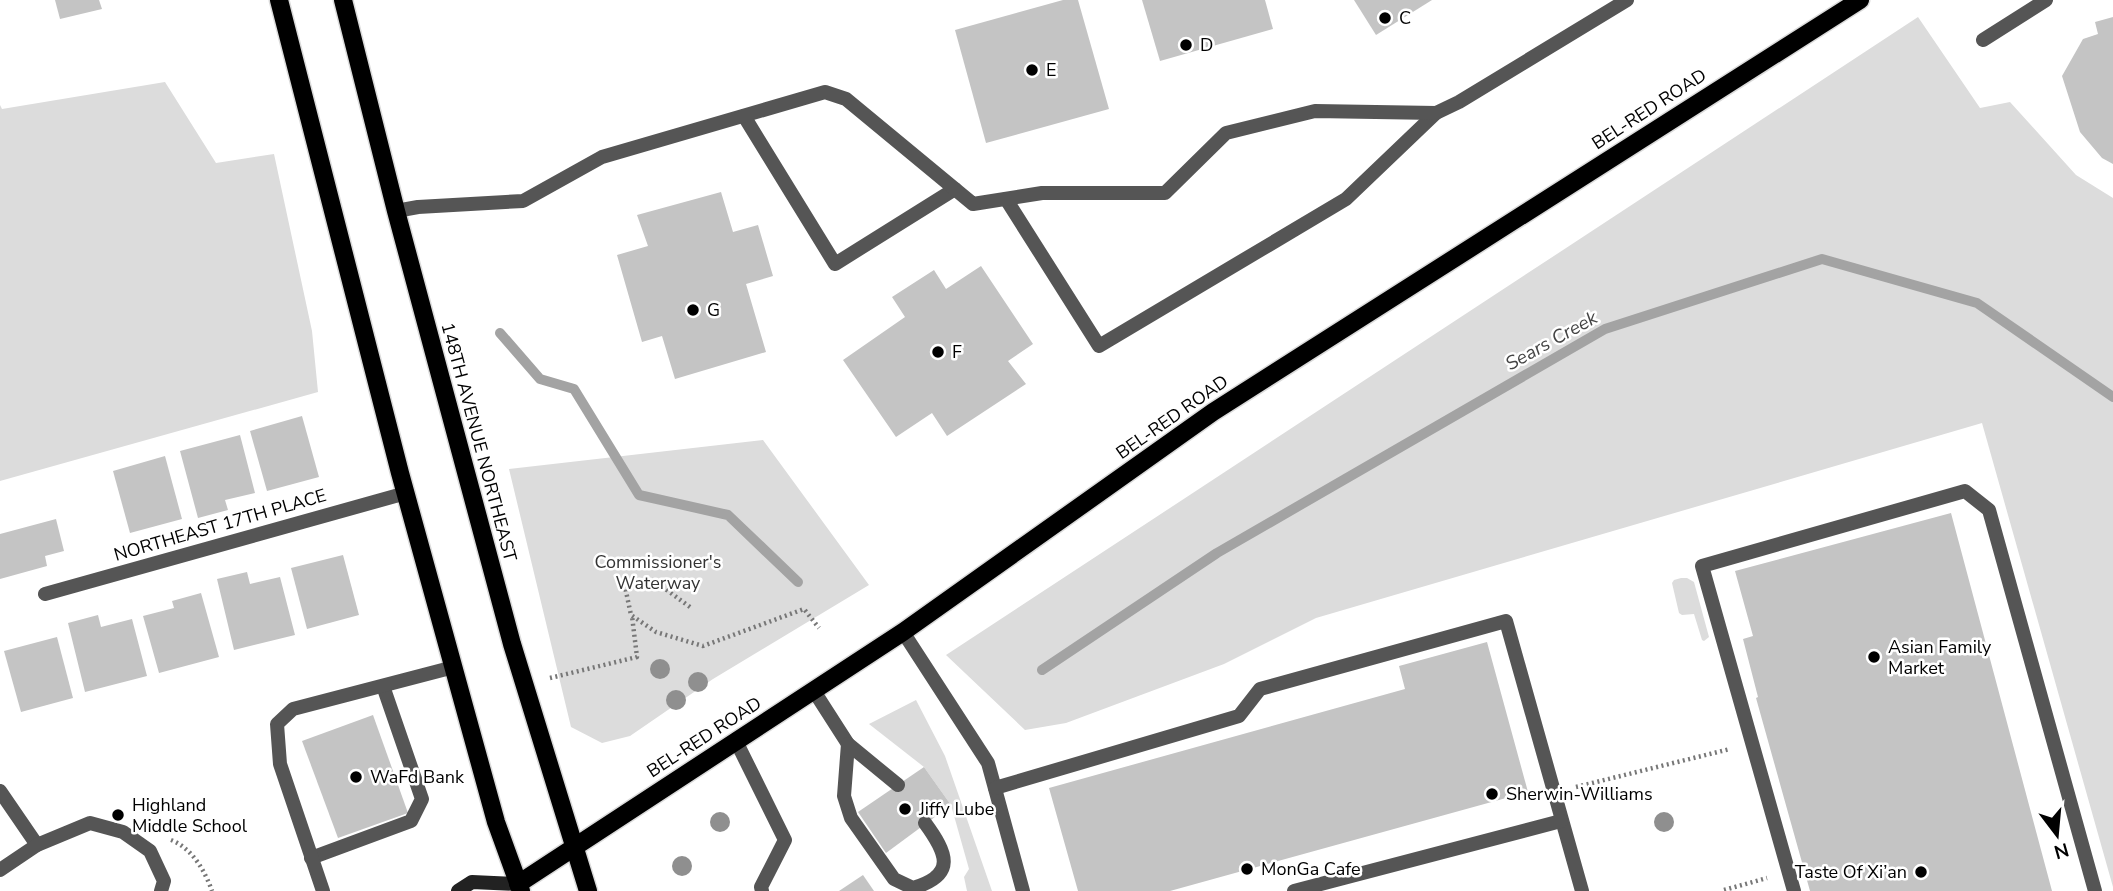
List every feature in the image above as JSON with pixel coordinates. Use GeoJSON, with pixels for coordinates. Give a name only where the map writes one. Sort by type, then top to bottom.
{"type":"FeatureCollection","features":[{"type":"Feature","properties":{"kind":"main road"},"geometry":{"type":"LineString","coordinates":[[279,0],[406,493],[496,822],[517,889],[472,882],[458,891]]}},
{"type":"Feature","properties":{"kind":"main road","name":"148TH AVENUE NORTHEAST"},"geometry":{"type":"LineString","coordinates":[[343,0],[396,211],[512,644],[588,891]]}},
{"type":"Feature","properties":{"kind":"main road","name":"BEL-RED ROAD"},"geometry":{"type":"LineString","coordinates":[[517,889],[903,632],[1213,412],[1860,0]]}},
{"type":"Feature","properties":{"kind":"lane"},"geometry":{"type":"LineString","coordinates":[[1006,199],[1099,346],[1346,199],[1436,113],[1459,102],[1627,0]]}},
{"type":"Feature","properties":{"kind":"lane"},"geometry":{"type":"LineString","coordinates":[[1983,40],[2046,0]]}},
{"type":"Feature","properties":{"kind":"lane"},"geometry":{"type":"LineString","coordinates":[[396,211],[418,207],[523,201],[602,157],[825,92],[846,99],[973,204],[1042,194],[1165,193],[1226,133],[1315,111],[1436,113]]}},
{"type":"Feature","properties":{"kind":"lane"},"geometry":{"type":"LineString","coordinates":[[744,116],[835,264],[956,188]]}},
{"type":"Feature","properties":{"kind":"lane"},"geometry":{"type":"LineString","coordinates":[[1794,891],[1702,566],[1965,491],[1989,510],[2095,891]]}},
{"type":"Feature","properties":{"kind":"lane","name":"NORTHEAST 17TH PLACE"},"geometry":{"type":"LineString","coordinates":[[45,594],[406,493]]}},
{"type":"Feature","properties":{"kind":"lane"},"geometry":{"type":"LineString","coordinates":[[995,788],[1239,716],[1260,689],[1506,621],[1582,891]]}},
{"type":"Feature","properties":{"kind":"lane"},"geometry":{"type":"LineString","coordinates":[[903,632],[988,763],[1023,891]]}},
{"type":"Feature","properties":{"kind":"lane"},"geometry":{"type":"LineString","coordinates":[[323,891],[279,764],[277,724],[293,709],[454,667]]}},
{"type":"Feature","properties":{"kind":"lane"},"geometry":{"type":"LineString","coordinates":[[312,858],[411,821],[422,799],[383,687]]}},
{"type":"Feature","properties":{"kind":"lane"},"geometry":{"type":"LineString","coordinates":[[814,691],[848,744],[898,785]]}},
{"type":"Feature","properties":{"kind":"lane"},"geometry":{"type":"LineString","coordinates":[[736,741],[785,839],[761,887],[762,891]]}},
{"type":"Feature","properties":{"kind":"lane"},"geometry":{"type":"LineString","coordinates":[[848,744],[844,796],[851,818],[894,879],[913,888],[931,883],[941,873],[944,857],[938,841],[925,823]]}},
{"type":"Feature","properties":{"kind":"lane"},"geometry":{"type":"LineString","coordinates":[[0,791],[37,845]]}},
{"type":"Feature","properties":{"kind":"lane"},"geometry":{"type":"LineString","coordinates":[[1294,891],[1561,821]]}},
{"type":"Feature","properties":{"kind":"lane"},"geometry":{"type":"LineString","coordinates":[[0,870],[37,845],[90,823],[123,832],[150,851],[164,881],[162,891]]}},
{"type":"Feature","properties":{"kind":"path"},"geometry":{"type":"LineString","coordinates":[[546,678],[637,657],[624,582],[653,580],[690,607]]}},
{"type":"Feature","properties":{"kind":"path"},"geometry":{"type":"LineString","coordinates":[[631,615],[656,632],[703,646],[804,609],[819,628]]}},
{"type":"Feature","properties":{"kind":"path"},"geometry":{"type":"LineString","coordinates":[[1553,792],[1709,752],[1754,745]]}},
{"type":"Feature","properties":{"kind":"path"},"geometry":{"type":"LineString","coordinates":[[167,838],[183,844],[199,865],[212,891]]}},
{"type":"Feature","properties":{"kind":"green space"},"geometry":{"type":"Polygon","coordinates":[[[1918,17],[1980,108],[2010,102],[2076,175],[2113,198],[2113,887],[1982,423],[1316,618],[1224,664],[1066,723],[1025,730],[946,655],[1918,17]]]}},
{"type":"Feature","properties":{"kind":"green space"},"geometry":{"type":"Polygon","coordinates":[[[165,82],[216,163],[274,154],[312,331],[318,392],[0,481],[0,105],[2,109],[165,82]]]}},
{"type":"Feature","properties":{"kind":"green space","name":"Commissioner's Waterway"},"geometry":{"type":"Polygon","coordinates":[[[763,440],[869,585],[713,679],[630,736],[602,743],[571,727],[509,469],[763,440]]]}},
{"type":"Feature","properties":{"kind":"green space"},"geometry":{"type":"Polygon","coordinates":[[[1681,578],[1694,582],[1709,637],[1704,641],[1694,614],[1679,613],[1672,583],[1681,578]]]}},
{"type":"Feature","properties":{"kind":"green space"},"geometry":{"type":"Polygon","coordinates":[[[916,700],[945,756],[992,891],[967,891],[964,877],[969,869],[951,805],[924,767],[869,724],[916,700]]]}},
{"type":"Feature","properties":{"kind":"building"},"geometry":{"type":"Polygon","coordinates":[[[55,0],[99,0],[102,9],[60,19],[55,0]]]}},
{"type":"Feature","properties":{"kind":"building","name":"E"},"geometry":{"type":"Polygon","coordinates":[[[1063,0],[1078,0],[1109,109],[986,143],[955,30],[1063,0]]]}},
{"type":"Feature","properties":{"kind":"building","name":"D"},"geometry":{"type":"Polygon","coordinates":[[[1142,0],[1265,0],[1273,29],[1160,61],[1142,0]]]}},
{"type":"Feature","properties":{"kind":"building","name":"C"},"geometry":{"type":"Polygon","coordinates":[[[1354,0],[1432,0],[1376,35],[1354,0]]]}},
{"type":"Feature","properties":{"kind":"building"},"geometry":{"type":"Polygon","coordinates":[[[2113,17],[2113,164],[2102,158],[2080,132],[2062,76],[2083,39],[2098,34],[2095,22],[2113,17]]]}},
{"type":"Feature","properties":{"kind":"building","name":"G"},"geometry":{"type":"Polygon","coordinates":[[[721,192],[733,232],[758,225],[773,276],[746,284],[766,352],[675,379],[662,336],[642,342],[617,255],[648,246],[637,215],[721,192]]]}},
{"type":"Feature","properties":{"kind":"building","name":"F"},"geometry":{"type":"Polygon","coordinates":[[[981,266],[1033,344],[1008,361],[1026,384],[947,436],[932,413],[896,437],[843,360],[905,317],[892,297],[934,270],[946,289],[981,266]]]}},
{"type":"Feature","properties":{"kind":"building"},"geometry":{"type":"Polygon","coordinates":[[[302,416],[319,477],[267,491],[250,431],[302,416]]]}},
{"type":"Feature","properties":{"kind":"building"},"geometry":{"type":"Polygon","coordinates":[[[240,435],[255,493],[225,500],[228,510],[198,518],[180,451],[240,435]]]}},
{"type":"Feature","properties":{"kind":"building"},"geometry":{"type":"Polygon","coordinates":[[[165,456],[182,519],[130,533],[113,471],[165,456]]]}},
{"type":"Feature","properties":{"kind":"building"},"geometry":{"type":"Polygon","coordinates":[[[1951,513],[2052,891],[1810,891],[1756,698],[1758,697],[1743,639],[1753,636],[1735,571],[1951,513]]]}},
{"type":"Feature","properties":{"kind":"building"},"geometry":{"type":"Polygon","coordinates":[[[56,519],[64,551],[45,556],[47,566],[0,579],[0,534],[56,519]]]}},
{"type":"Feature","properties":{"kind":"building"},"geometry":{"type":"Polygon","coordinates":[[[343,555],[359,615],[307,629],[291,568],[343,555]]]}},
{"type":"Feature","properties":{"kind":"building"},"geometry":{"type":"Polygon","coordinates":[[[247,572],[250,584],[280,577],[295,635],[234,650],[217,579],[247,572]]]}},
{"type":"Feature","properties":{"kind":"building"},"geometry":{"type":"Polygon","coordinates":[[[201,593],[219,657],[159,673],[143,616],[174,608],[172,601],[201,593]]]}},
{"type":"Feature","properties":{"kind":"building"},"geometry":{"type":"Polygon","coordinates":[[[98,615],[101,627],[132,619],[147,676],[85,692],[68,623],[98,615]]]}},
{"type":"Feature","properties":{"kind":"building"},"geometry":{"type":"Polygon","coordinates":[[[57,637],[73,698],[21,712],[4,651],[57,637]]]}},
{"type":"Feature","properties":{"kind":"building"},"geometry":{"type":"Polygon","coordinates":[[[1487,642],[1528,792],[1170,891],[1078,891],[1049,788],[1405,689],[1399,666],[1487,642]]]}},
{"type":"Feature","properties":{"kind":"building","name":"WaFd Bank"},"geometry":{"type":"Polygon","coordinates":[[[373,715],[408,813],[338,838],[302,741],[373,715]]]}},
{"type":"Feature","properties":{"kind":"building","name":"Jiffy Lube"},"geometry":{"type":"Polygon","coordinates":[[[924,767],[951,805],[886,853],[858,812],[924,767]]]}},
{"type":"Feature","properties":{"kind":"building"},"geometry":{"type":"Polygon","coordinates":[[[863,875],[874,891],[839,891],[863,875]]]}},
{"type":"Feature","properties":{"kind":"waterway","name":"Sears Creek"},"geometry":{"type":"LineString","coordinates":[[1042,670],[1217,553],[1605,329],[1822,259],[1977,303],[2113,397]]}},
{"type":"Feature","properties":{"kind":"waterway"},"geometry":{"type":"LineString","coordinates":[[500,333],[540,379],[574,389],[639,495],[728,515],[798,582]]}},
{"type":"Feature","properties":{"kind":"place","name":"C"},"geometry":{"type":"Point","coordinates":[1385,18]}},
{"type":"Feature","properties":{"kind":"place","name":"D"},"geometry":{"type":"Point","coordinates":[1186,45]}},
{"type":"Feature","properties":{"kind":"place","name":"E"},"geometry":{"type":"Point","coordinates":[1032,70]}},
{"type":"Feature","properties":{"kind":"place","name":"G"},"geometry":{"type":"Point","coordinates":[693,310]}},
{"type":"Feature","properties":{"kind":"place","name":"F"},"geometry":{"type":"Point","coordinates":[938,352]}},
{"type":"Feature","properties":{"kind":"place","name":"Asian Family Market"},"geometry":{"type":"Point","coordinates":[1874,657]}},
{"type":"Feature","properties":{"kind":"place","name":"WaFd Bank"},"geometry":{"type":"Point","coordinates":[356,777]}},
{"type":"Feature","properties":{"kind":"place","name":"Sherwin-Williams"},"geometry":{"type":"Point","coordinates":[1492,794]}},
{"type":"Feature","properties":{"kind":"place","name":"Jiffy Lube"},"geometry":{"type":"Point","coordinates":[905,809]}},
{"type":"Feature","properties":{"kind":"place","name":"Highland Middle School"},"geometry":{"type":"Point","coordinates":[118,815]}},
{"type":"Feature","properties":{"kind":"place","name":"MonGa Cafe"},"geometry":{"type":"Point","coordinates":[1247,869]}},
{"type":"Feature","properties":{"kind":"place","name":"Taste Of Xi’an"},"geometry":{"type":"Point","coordinates":[1921,872]}}]}
